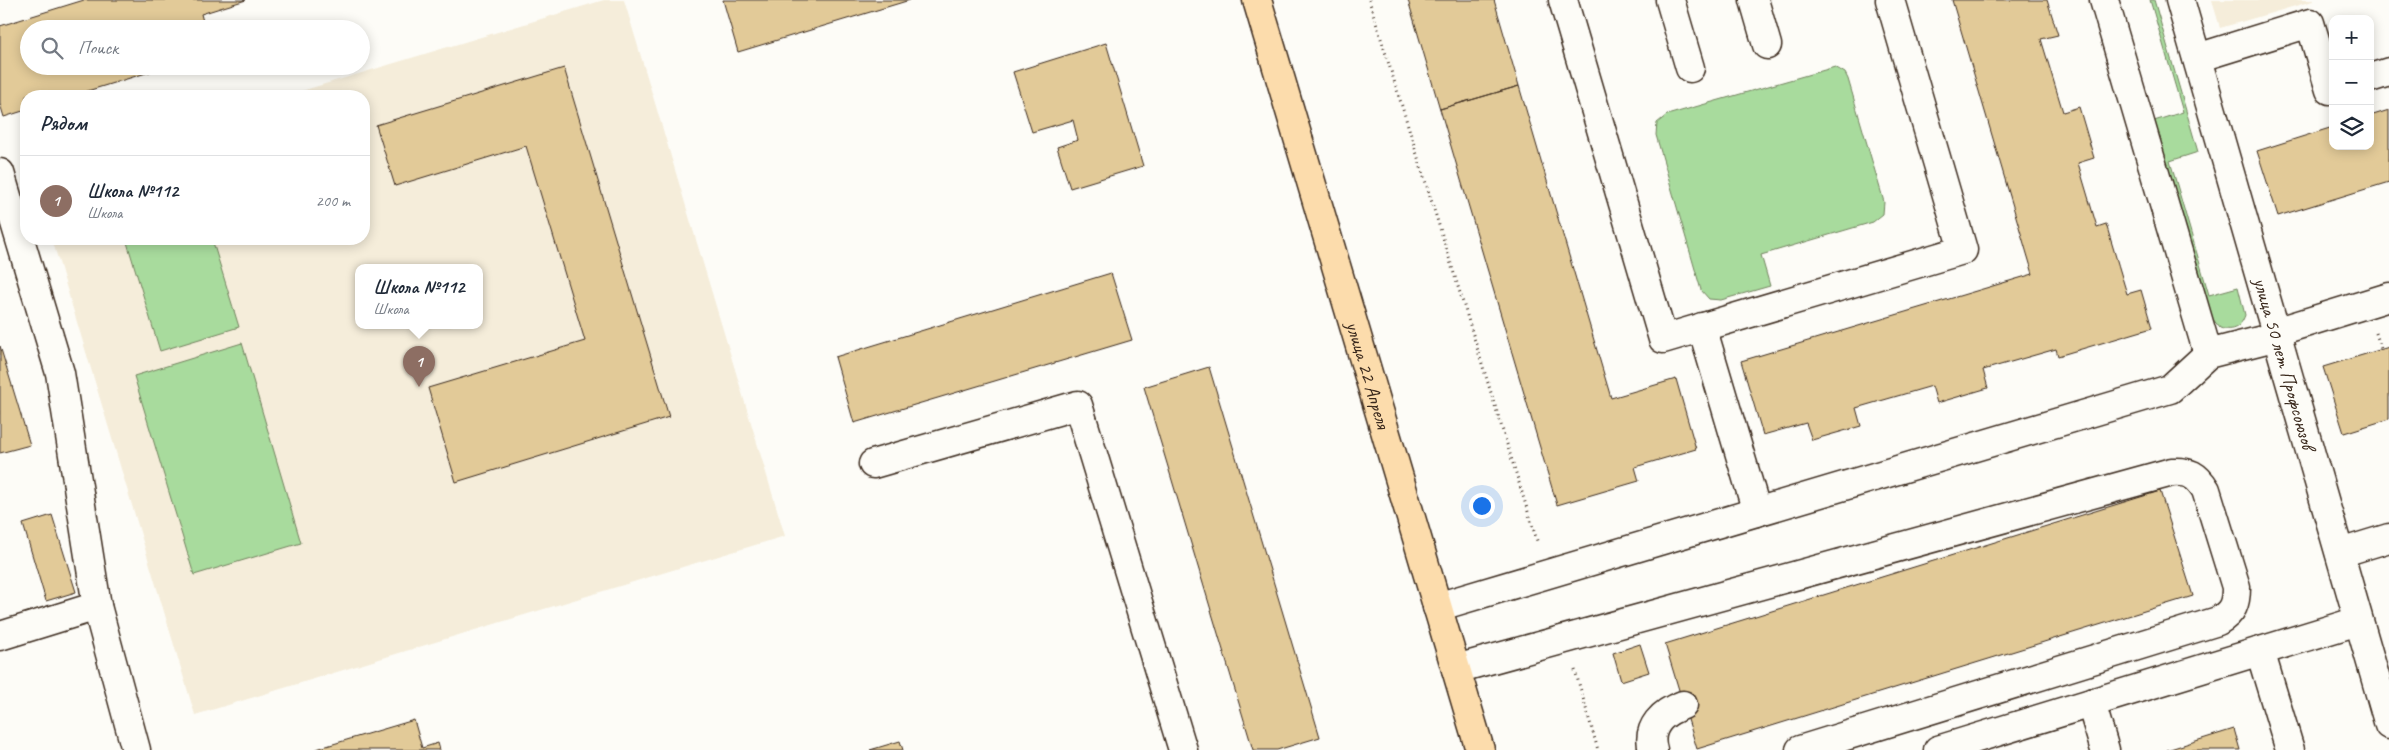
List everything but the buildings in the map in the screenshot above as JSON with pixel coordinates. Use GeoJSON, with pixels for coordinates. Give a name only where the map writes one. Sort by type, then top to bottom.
{"type":"FeatureCollection","features":[{"type":"Feature","properties":{"kind":"main road","name":"улица 22 Апреля"},"geometry":{"type":"LineString","coordinates":[[1260,1],[1480,750]]}},
{"type":"Feature","properties":{"kind":"street"},"geometry":{"type":"LineString","coordinates":[[1563,0],[1663,339],[1963,250],[1890,0]]}},
{"type":"Feature","properties":{"kind":"street"},"geometry":{"type":"LineString","coordinates":[[1670,0],[1690,68]]}},
{"type":"Feature","properties":{"kind":"street"},"geometry":{"type":"LineString","coordinates":[[1754,0],[1767,45]]}},
{"type":"Feature","properties":{"kind":"street"},"geometry":{"type":"LineString","coordinates":[[2104,0],[2208,354]]}},
{"type":"Feature","properties":{"kind":"street","name":"улица 50 лет Профсоюзов"},"geometry":{"type":"LineString","coordinates":[[2180,0],[2389,725]]}},
{"type":"Feature","properties":{"kind":"street"},"geometry":{"type":"LineString","coordinates":[[2196,58],[2310,23],[2329,87]]}},
{"type":"Feature","properties":{"kind":"street"},"geometry":{"type":"LineString","coordinates":[[2374,77],[2389,72]]}},
{"type":"Feature","properties":{"kind":"street"},"geometry":{"type":"LineString","coordinates":[[0,173],[20,239]]}},
{"type":"Feature","properties":{"kind":"street"},"geometry":{"type":"LineString","coordinates":[[22,245],[60,372],[97,606],[136,750]]}},
{"type":"Feature","properties":{"kind":"street"},"geometry":{"type":"LineString","coordinates":[[1437,607],[2170,389],[2208,354],[2277,334],[2389,297]]}},
{"type":"Feature","properties":{"kind":"street"},"geometry":{"type":"LineString","coordinates":[[1702,327],[1757,512]]}},
{"type":"Feature","properties":{"kind":"street"},"geometry":{"type":"LineString","coordinates":[[873,464],[1078,405],[1183,750]]}},
{"type":"Feature","properties":{"kind":"street"},"geometry":{"type":"LineString","coordinates":[[1456,669],[2172,472],[2186,472],[2198,478],[2206,490],[2236,587],[2236,601],[2230,614],[2218,621],[1800,750]]}},
{"type":"Feature","properties":{"kind":"street"},"geometry":{"type":"LineString","coordinates":[[2340,553],[2389,538]]}},
{"type":"Feature","properties":{"kind":"street"},"geometry":{"type":"LineString","coordinates":[[0,636],[97,606]]}},
{"type":"Feature","properties":{"kind":"street"},"geometry":{"type":"LineString","coordinates":[[1938,750],[2358,621]]}},
{"type":"Feature","properties":{"kind":"street"},"geometry":{"type":"LineString","coordinates":[[2260,651],[2290,750]]}},
{"type":"Feature","properties":{"kind":"street"},"geometry":{"type":"LineString","coordinates":[[2091,703],[2105,750]]}},
{"type":"Feature","properties":{"kind":"street"},"geometry":{"type":"LineString","coordinates":[[1653,750],[1650,741],[1658,720],[1666,713],[1684,706]]}},
{"type":"Feature","properties":{"kind":"path"},"geometry":{"type":"LineString","coordinates":[[1369,0],[1547,574]]}},
{"type":"Feature","properties":{"kind":"path"},"geometry":{"type":"LineString","coordinates":[[1566,638],[1598,750]]}},
{"type":"Feature","properties":{"kind":"shaded area"},"geometry":{"type":"Polygon","coordinates":[[[604,0],[624,0],[785,536],[195,715],[54,245],[370,245],[370,90],[305,90],[355,75],[370,75],[370,70],[604,0]]]}},
{"type":"Feature","properties":{"kind":"shaded area"},"geometry":{"type":"Polygon","coordinates":[[[2212,0],[2316,0],[2220,28],[2212,0]]]}},
{"type":"Feature","properties":{"kind":"green space"},"geometry":{"type":"Polygon","coordinates":[[[2150,0],[2154,0],[2198,152],[2170,161],[2209,295],[2238,287],[2245,315],[2241,323],[2233,329],[2220,328],[2212,318],[2154,121],[2183,112],[2150,0]]]}},
{"type":"Feature","properties":{"kind":"green space"},"geometry":{"type":"Polygon","coordinates":[[[1835,67],[1845,73],[1848,79],[1884,202],[1883,214],[1873,222],[1761,255],[1770,286],[1721,300],[1709,299],[1701,290],[1656,135],[1657,123],[1667,115],[1835,67]]]}},
{"type":"Feature","properties":{"kind":"green space"},"geometry":{"type":"Polygon","coordinates":[[[128,245],[214,245],[239,327],[160,351],[128,245]]]}},
{"type":"Feature","properties":{"kind":"green space"},"geometry":{"type":"Polygon","coordinates":[[[242,343],[301,543],[194,575],[134,376],[242,343]]]}},
{"type":"Feature","properties":{"kind":"place","name":"Школа №112"},"geometry":{"type":"Point","coordinates":[419,387]}}]}
